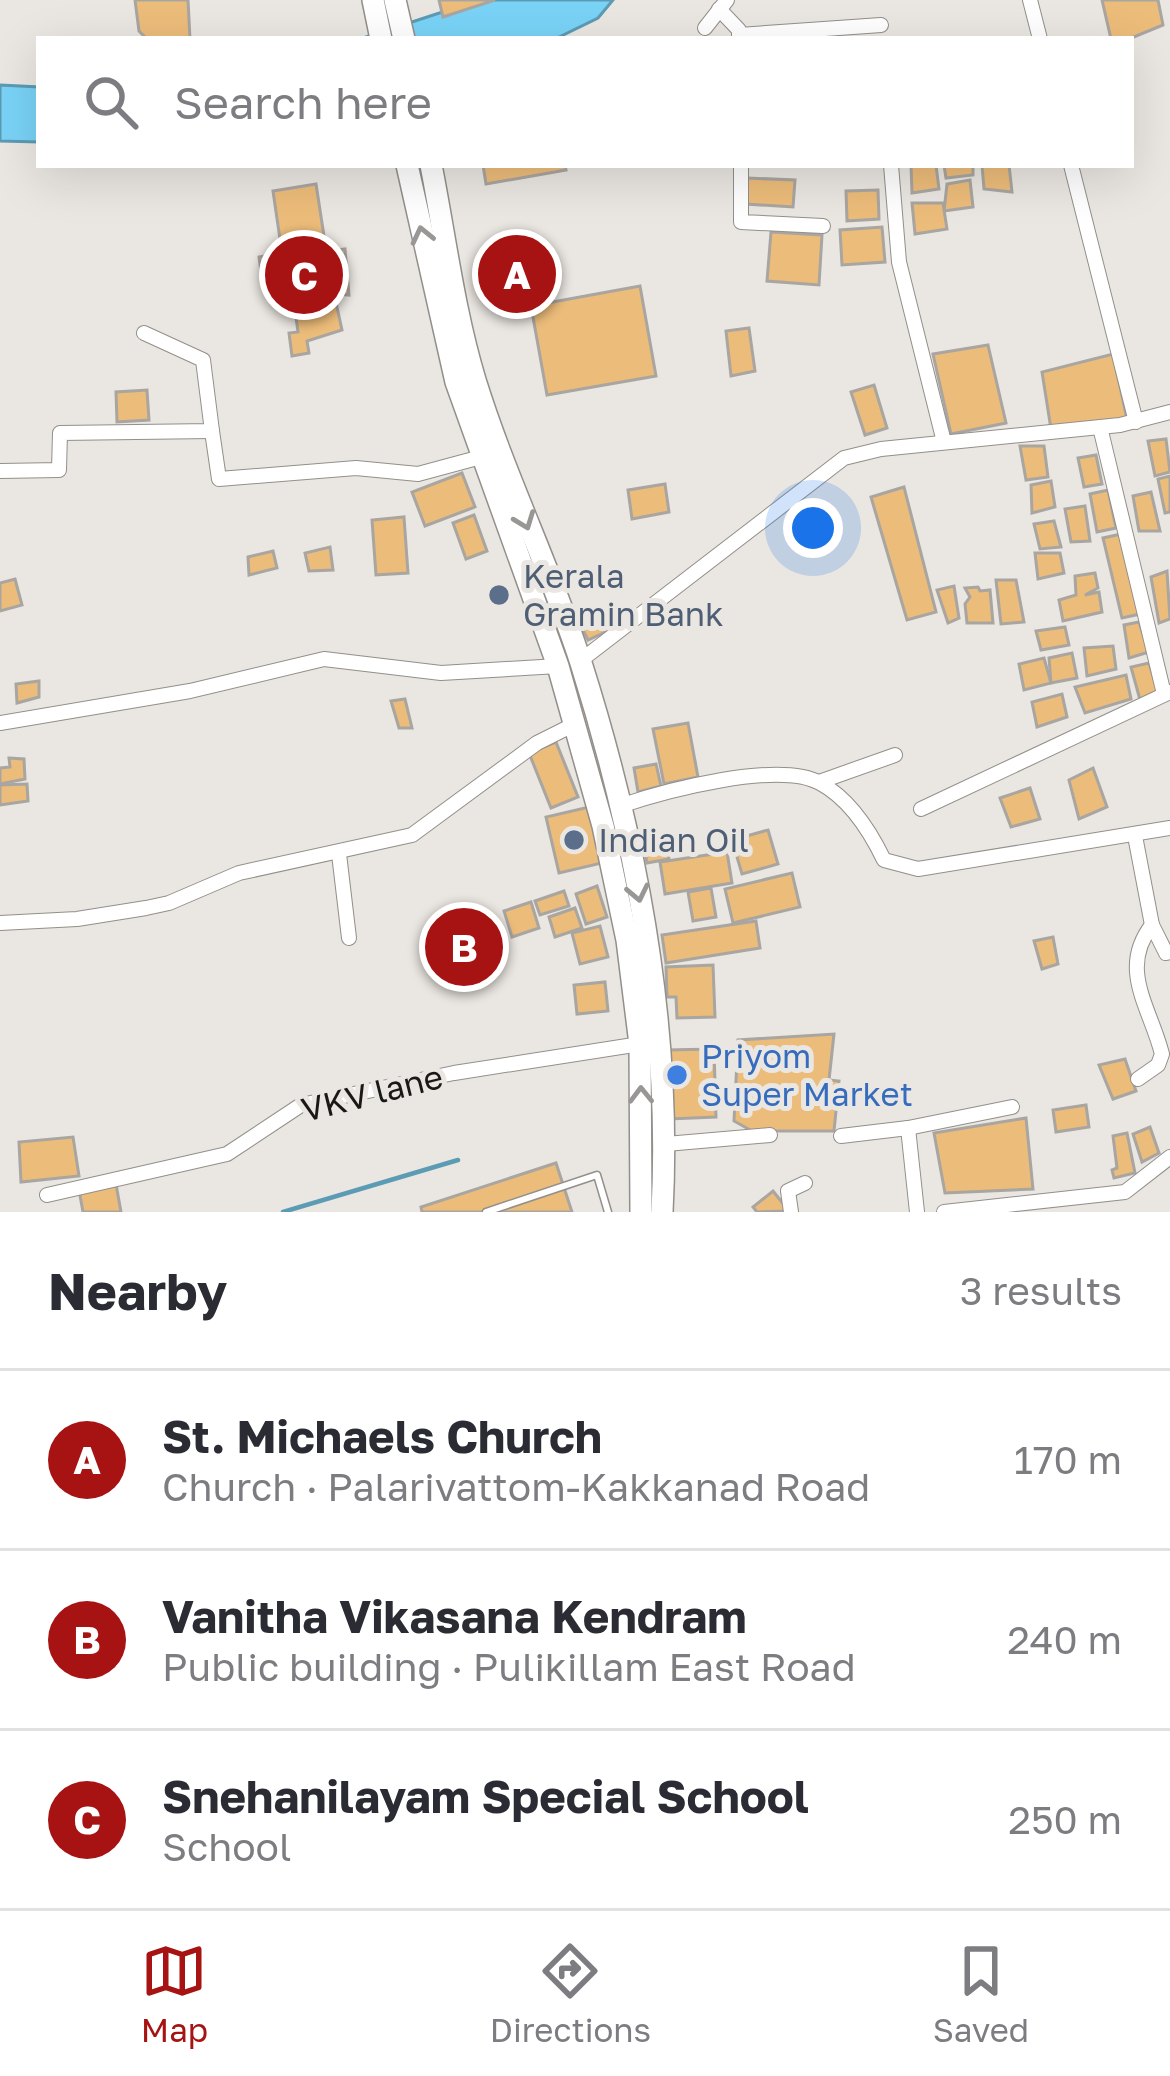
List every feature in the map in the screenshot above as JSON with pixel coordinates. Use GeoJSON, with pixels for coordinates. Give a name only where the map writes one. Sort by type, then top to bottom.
{"type":"FeatureCollection","features":[{"type":"Feature","properties":{"kind":"main road"},"geometry":{"type":"LineString","coordinates":[[373,0],[391,24]]}},
{"type":"Feature","properties":{"kind":"main road"},"geometry":{"type":"LineString","coordinates":[[407,168],[456,382],[482,457],[569,663],[575,724],[652,962],[665,1144],[662,1212]]}},
{"type":"Feature","properties":{"kind":"main road"},"geometry":{"type":"LineString","coordinates":[[432,168],[474,375],[620,806],[616,840],[640,1044],[640,1212]]}},
{"type":"Feature","properties":{"kind":"street"},"geometry":{"type":"LineString","coordinates":[[1030,0],[1039,36]]}},
{"type":"Feature","properties":{"kind":"street"},"geometry":{"type":"LineString","coordinates":[[705,28],[723,4],[739,36]]}},
{"type":"Feature","properties":{"kind":"street"},"geometry":{"type":"LineString","coordinates":[[751,36],[881,25]]}},
{"type":"Feature","properties":{"kind":"street"},"geometry":{"type":"LineString","coordinates":[[740,168],[741,222],[824,226]]}},
{"type":"Feature","properties":{"kind":"street"},"geometry":{"type":"LineString","coordinates":[[891,168],[899,262],[944,442]]}},
{"type":"Feature","properties":{"kind":"street"},"geometry":{"type":"LineString","coordinates":[[1073,168],[1136,422]]}},
{"type":"Feature","properties":{"kind":"street"},"geometry":{"type":"LineString","coordinates":[[144,333],[203,360],[219,479],[356,468],[418,474],[482,457]]}},
{"type":"Feature","properties":{"kind":"street"},"geometry":{"type":"LineString","coordinates":[[0,723],[190,692],[324,658],[441,673],[569,663],[844,458],[880,449],[1136,422],[1170,412]]}},
{"type":"Feature","properties":{"kind":"street"},"geometry":{"type":"LineString","coordinates":[[921,808],[1167,693],[1100,427]]}},
{"type":"Feature","properties":{"kind":"street"},"geometry":{"type":"LineString","coordinates":[[0,471],[59,470],[60,433],[212,431]]}},
{"type":"Feature","properties":{"kind":"street"},"geometry":{"type":"LineString","coordinates":[[0,923],[77,919],[169,903],[239,873],[339,854],[422,831],[496,771],[575,724]]}},
{"type":"Feature","properties":{"kind":"street"},"geometry":{"type":"LineString","coordinates":[[620,806],[685,787],[775,774],[819,782],[895,755]]}},
{"type":"Feature","properties":{"kind":"street"},"geometry":{"type":"LineString","coordinates":[[819,782],[868,826],[884,860],[918,869],[1170,828]]}},
{"type":"Feature","properties":{"kind":"street"},"geometry":{"type":"LineString","coordinates":[[1135,836],[1152,925],[1170,952]]}},
{"type":"Feature","properties":{"kind":"street"},"geometry":{"type":"LineString","coordinates":[[339,854],[349,938]]}},
{"type":"Feature","properties":{"kind":"street"},"geometry":{"type":"LineString","coordinates":[[1138,1079],[1158,1065],[1162,1054],[1136,969],[1138,942],[1152,925]]}},
{"type":"Feature","properties":{"kind":"street","name":"VKV lane"},"geometry":{"type":"LineString","coordinates":[[47,1195],[227,1154],[301,1105],[454,1073],[640,1044]]}},
{"type":"Feature","properties":{"kind":"street"},"geometry":{"type":"LineString","coordinates":[[841,1136],[908,1129],[1012,1107]]}},
{"type":"Feature","properties":{"kind":"street"},"geometry":{"type":"LineString","coordinates":[[908,1129],[917,1212]]}},
{"type":"Feature","properties":{"kind":"street"},"geometry":{"type":"LineString","coordinates":[[665,1144],[770,1135]]}},
{"type":"Feature","properties":{"kind":"street"},"geometry":{"type":"LineString","coordinates":[[944,1212],[1125,1192],[1170,1157]]}},
{"type":"Feature","properties":{"kind":"street"},"geometry":{"type":"LineString","coordinates":[[791,1212],[788,1191],[806,1183]]}},
{"type":"Feature","properties":{"kind":"lane"},"geometry":{"type":"LineString","coordinates":[[486,1212],[597,1175],[608,1212]]}},
{"type":"Feature","properties":{"kind":"water"},"geometry":{"type":"Polygon","coordinates":[[[479,0],[613,0],[598,18],[561,36],[369,36],[479,0]]]}},
{"type":"Feature","properties":{"kind":"water"},"geometry":{"type":"Polygon","coordinates":[[[0,85],[36,87],[36,142],[0,141],[0,85]]]}},
{"type":"Feature","properties":{"kind":"building"},"geometry":{"type":"Polygon","coordinates":[[[135,0],[188,0],[190,36],[144,36],[139,31],[135,0]]]}},
{"type":"Feature","properties":{"kind":"building"},"geometry":{"type":"Polygon","coordinates":[[[439,0],[495,0],[443,17],[439,0]]]}},
{"type":"Feature","properties":{"kind":"building"},"geometry":{"type":"Polygon","coordinates":[[[1102,0],[1158,0],[1163,25],[1134,37],[1110,36],[1102,0]]]}},
{"type":"Feature","properties":{"kind":"building"},"geometry":{"type":"Polygon","coordinates":[[[483,168],[566,170],[486,184],[483,168]]]}},
{"type":"Feature","properties":{"kind":"building"},"geometry":{"type":"Polygon","coordinates":[[[911,168],[936,168],[939,189],[912,193],[911,168]]]}},
{"type":"Feature","properties":{"kind":"building"},"geometry":{"type":"Polygon","coordinates":[[[944,168],[973,168],[973,175],[946,178],[944,168]]]}},
{"type":"Feature","properties":{"kind":"building"},"geometry":{"type":"Polygon","coordinates":[[[982,168],[1009,168],[1012,192],[984,189],[982,168]]]}},
{"type":"Feature","properties":{"kind":"building"},"geometry":{"type":"Polygon","coordinates":[[[747,178],[795,180],[793,207],[746,204],[747,178]]]}},
{"type":"Feature","properties":{"kind":"building"},"geometry":{"type":"Polygon","coordinates":[[[970,180],[973,207],[944,211],[947,184],[970,180]]]}},
{"type":"Feature","properties":{"kind":"building"},"geometry":{"type":"Polygon","coordinates":[[[316,184],[330,275],[263,286],[259,257],[282,253],[273,191],[316,184]]]}},
{"type":"Feature","properties":{"kind":"building"},"geometry":{"type":"Polygon","coordinates":[[[878,190],[879,219],[847,221],[846,191],[878,190]]]}},
{"type":"Feature","properties":{"kind":"building"},"geometry":{"type":"Polygon","coordinates":[[[912,203],[943,203],[947,229],[915,234],[912,203]]]}},
{"type":"Feature","properties":{"kind":"building"},"geometry":{"type":"Polygon","coordinates":[[[882,227],[885,262],[842,265],[840,230],[882,227]]]}},
{"type":"Feature","properties":{"kind":"building"},"geometry":{"type":"Polygon","coordinates":[[[771,232],[822,235],[819,285],[767,281],[771,232]]]}},
{"type":"Feature","properties":{"kind":"building"},"geometry":{"type":"Polygon","coordinates":[[[345,249],[349,295],[337,294],[330,281],[328,251],[345,249]]]}},
{"type":"Feature","properties":{"kind":"building"},"geometry":{"type":"Polygon","coordinates":[[[324,277],[327,289],[333,289],[342,330],[307,341],[309,353],[292,356],[289,333],[298,332],[291,282],[324,277]]]}},
{"type":"Feature","properties":{"kind":"building"},"geometry":{"type":"Polygon","coordinates":[[[640,286],[656,376],[547,395],[531,306],[640,286]]]}},
{"type":"Feature","properties":{"kind":"building"},"geometry":{"type":"Polygon","coordinates":[[[749,328],[755,371],[731,376],[726,331],[749,328]]]}},
{"type":"Feature","properties":{"kind":"building"},"geometry":{"type":"Polygon","coordinates":[[[988,345],[1006,423],[951,434],[933,354],[988,345]]]}},
{"type":"Feature","properties":{"kind":"building"},"geometry":{"type":"Polygon","coordinates":[[[1113,354],[1127,419],[1051,429],[1042,372],[1113,354]]]}},
{"type":"Feature","properties":{"kind":"building"},"geometry":{"type":"Polygon","coordinates":[[[874,385],[887,428],[865,435],[851,392],[874,385]]]}},
{"type":"Feature","properties":{"kind":"building"},"geometry":{"type":"Polygon","coordinates":[[[147,390],[149,420],[117,422],[116,392],[147,390]]]}},
{"type":"Feature","properties":{"kind":"building"},"geometry":{"type":"Polygon","coordinates":[[[1166,439],[1170,472],[1155,476],[1148,441],[1166,439]]]}},
{"type":"Feature","properties":{"kind":"building"},"geometry":{"type":"Polygon","coordinates":[[[1020,446],[1044,446],[1048,477],[1026,480],[1020,446]]]}},
{"type":"Feature","properties":{"kind":"building"},"geometry":{"type":"Polygon","coordinates":[[[1096,455],[1102,484],[1084,487],[1078,458],[1096,455]]]}},
{"type":"Feature","properties":{"kind":"building"},"geometry":{"type":"Polygon","coordinates":[[[462,473],[475,507],[425,526],[412,492],[462,473]]]}},
{"type":"Feature","properties":{"kind":"building"},"geometry":{"type":"Polygon","coordinates":[[[1170,476],[1170,512],[1165,513],[1158,479],[1170,476]]]}},
{"type":"Feature","properties":{"kind":"building"},"geometry":{"type":"Polygon","coordinates":[[[1051,481],[1055,507],[1032,513],[1031,485],[1051,481]]]}},
{"type":"Feature","properties":{"kind":"building"},"geometry":{"type":"Polygon","coordinates":[[[665,484],[669,512],[632,519],[628,490],[665,484]]]}},
{"type":"Feature","properties":{"kind":"building"},"geometry":{"type":"Polygon","coordinates":[[[904,487],[936,612],[907,620],[871,497],[904,487]]]}},
{"type":"Feature","properties":{"kind":"building"},"geometry":{"type":"Polygon","coordinates":[[[1108,490],[1116,528],[1097,532],[1090,494],[1108,490]]]}},
{"type":"Feature","properties":{"kind":"building"},"geometry":{"type":"Polygon","coordinates":[[[1151,492],[1160,531],[1139,531],[1133,496],[1151,492]]]}},
{"type":"Feature","properties":{"kind":"building"},"geometry":{"type":"Polygon","coordinates":[[[1085,506],[1090,541],[1071,542],[1065,509],[1085,506]]]}},
{"type":"Feature","properties":{"kind":"building"},"geometry":{"type":"Polygon","coordinates":[[[474,515],[487,551],[466,559],[453,523],[474,515]]]}},
{"type":"Feature","properties":{"kind":"building"},"geometry":{"type":"Polygon","coordinates":[[[404,517],[408,573],[376,575],[372,520],[404,517]]]}},
{"type":"Feature","properties":{"kind":"building"},"geometry":{"type":"Polygon","coordinates":[[[1054,521],[1061,547],[1040,549],[1034,524],[1054,521]]]}},
{"type":"Feature","properties":{"kind":"building"},"geometry":{"type":"Polygon","coordinates":[[[1121,534],[1140,614],[1122,618],[1103,538],[1121,534]]]}},
{"type":"Feature","properties":{"kind":"building"},"geometry":{"type":"Polygon","coordinates":[[[330,547],[333,570],[309,571],[305,553],[330,547]]]}},
{"type":"Feature","properties":{"kind":"building"},"geometry":{"type":"Polygon","coordinates":[[[273,551],[277,568],[249,575],[248,557],[273,551]]]}},
{"type":"Feature","properties":{"kind":"building"},"geometry":{"type":"Polygon","coordinates":[[[1035,553],[1060,553],[1064,573],[1038,579],[1035,553]]]}},
{"type":"Feature","properties":{"kind":"building"},"geometry":{"type":"Polygon","coordinates":[[[1167,571],[1170,619],[1159,623],[1151,577],[1167,571]]]}},
{"type":"Feature","properties":{"kind":"building"},"geometry":{"type":"Polygon","coordinates":[[[1095,573],[1098,588],[1085,595],[1099,592],[1102,612],[1063,621],[1059,600],[1076,595],[1075,576],[1095,573]]]}},
{"type":"Feature","properties":{"kind":"building"},"geometry":{"type":"Polygon","coordinates":[[[15,579],[22,605],[0,611],[0,583],[15,579]]]}},
{"type":"Feature","properties":{"kind":"building"},"geometry":{"type":"Polygon","coordinates":[[[996,580],[1016,580],[1024,622],[1001,624],[996,580]]]}},
{"type":"Feature","properties":{"kind":"building"},"geometry":{"type":"Polygon","coordinates":[[[954,586],[959,618],[948,623],[937,590],[954,586]]]}},
{"type":"Feature","properties":{"kind":"building"},"geometry":{"type":"Polygon","coordinates":[[[965,588],[990,590],[993,623],[967,623],[965,604],[970,597],[965,588]]]}},
{"type":"Feature","properties":{"kind":"building"},"geometry":{"type":"Polygon","coordinates":[[[603,610],[612,629],[588,640],[579,622],[603,610]]]}},
{"type":"Feature","properties":{"kind":"building"},"geometry":{"type":"Polygon","coordinates":[[[1139,622],[1149,652],[1129,658],[1124,625],[1139,622]]]}},
{"type":"Feature","properties":{"kind":"building"},"geometry":{"type":"Polygon","coordinates":[[[1065,627],[1069,645],[1041,650],[1036,631],[1065,627]]]}},
{"type":"Feature","properties":{"kind":"building"},"geometry":{"type":"Polygon","coordinates":[[[1113,646],[1116,669],[1087,676],[1084,648],[1113,646]]]}},
{"type":"Feature","properties":{"kind":"building"},"geometry":{"type":"Polygon","coordinates":[[[1072,653],[1077,678],[1051,683],[1049,658],[1072,653]]]}},
{"type":"Feature","properties":{"kind":"building"},"geometry":{"type":"Polygon","coordinates":[[[1044,658],[1051,683],[1024,690],[1019,664],[1044,658]]]}},
{"type":"Feature","properties":{"kind":"building"},"geometry":{"type":"Polygon","coordinates":[[[1149,663],[1158,692],[1140,700],[1131,667],[1149,663]]]}},
{"type":"Feature","properties":{"kind":"building"},"geometry":{"type":"Polygon","coordinates":[[[1126,675],[1131,699],[1085,713],[1075,687],[1126,675]]]}},
{"type":"Feature","properties":{"kind":"building"},"geometry":{"type":"Polygon","coordinates":[[[39,681],[39,697],[17,703],[16,684],[39,681]]]}},
{"type":"Feature","properties":{"kind":"building"},"geometry":{"type":"Polygon","coordinates":[[[1062,694],[1067,717],[1037,727],[1032,702],[1062,694]]]}},
{"type":"Feature","properties":{"kind":"building"},"geometry":{"type":"Polygon","coordinates":[[[405,699],[412,728],[399,728],[391,701],[405,699]]]}},
{"type":"Feature","properties":{"kind":"building"},"geometry":{"type":"Polygon","coordinates":[[[688,723],[698,777],[664,784],[653,729],[688,723]]]}},
{"type":"Feature","properties":{"kind":"building"},"geometry":{"type":"Polygon","coordinates":[[[556,742],[578,797],[551,808],[529,753],[556,742]]]}},
{"type":"Feature","properties":{"kind":"building"},"geometry":{"type":"Polygon","coordinates":[[[9,758],[24,759],[25,779],[0,784],[0,768],[10,767],[9,758]]]}},
{"type":"Feature","properties":{"kind":"building"},"geometry":{"type":"Polygon","coordinates":[[[656,764],[661,786],[638,792],[634,768],[656,764]]]}},
{"type":"Feature","properties":{"kind":"building"},"geometry":{"type":"Polygon","coordinates":[[[1093,768],[1107,807],[1079,819],[1069,780],[1093,768]]]}},
{"type":"Feature","properties":{"kind":"building"},"geometry":{"type":"Polygon","coordinates":[[[27,784],[28,801],[0,805],[0,785],[27,784]]]}},
{"type":"Feature","properties":{"kind":"building"},"geometry":{"type":"Polygon","coordinates":[[[1030,788],[1040,819],[1011,827],[1000,798],[1030,788]]]}},
{"type":"Feature","properties":{"kind":"building","name":"Indian Oil"},"geometry":{"type":"Polygon","coordinates":[[[589,807],[602,863],[559,873],[546,817],[589,807]]]}},
{"type":"Feature","properties":{"kind":"building"},"geometry":{"type":"Polygon","coordinates":[[[768,830],[778,864],[742,874],[732,840],[768,830]]]}},
{"type":"Feature","properties":{"kind":"building"},"geometry":{"type":"Polygon","coordinates":[[[666,843],[669,859],[647,863],[644,847],[666,843]]]}},
{"type":"Feature","properties":{"kind":"building"},"geometry":{"type":"Polygon","coordinates":[[[727,852],[732,883],[665,894],[660,862],[727,852]]]}},
{"type":"Feature","properties":{"kind":"building"},"geometry":{"type":"Polygon","coordinates":[[[792,873],[800,907],[733,923],[725,889],[792,873]]]}},
{"type":"Feature","properties":{"kind":"building"},"geometry":{"type":"Polygon","coordinates":[[[597,886],[607,917],[586,924],[576,894],[597,886]]]}},
{"type":"Feature","properties":{"kind":"building"},"geometry":{"type":"Polygon","coordinates":[[[711,888],[716,917],[693,921],[688,892],[711,888]]]}},
{"type":"Feature","properties":{"kind":"building"},"geometry":{"type":"Polygon","coordinates":[[[564,891],[569,906],[540,915],[535,901],[564,891]]]}},
{"type":"Feature","properties":{"kind":"building"},"geometry":{"type":"Polygon","coordinates":[[[531,902],[539,928],[512,937],[504,911],[531,902]]]}},
{"type":"Feature","properties":{"kind":"building"},"geometry":{"type":"Polygon","coordinates":[[[575,908],[582,928],[555,937],[549,917],[575,908]]]}},
{"type":"Feature","properties":{"kind":"building"},"geometry":{"type":"Polygon","coordinates":[[[756,921],[760,948],[666,963],[662,935],[756,921]]]}},
{"type":"Feature","properties":{"kind":"building"},"geometry":{"type":"Polygon","coordinates":[[[600,926],[608,957],[580,964],[572,933],[600,926]]]}},
{"type":"Feature","properties":{"kind":"building"},"geometry":{"type":"Polygon","coordinates":[[[465,933],[474,957],[463,961],[454,937],[465,933]]]}},
{"type":"Feature","properties":{"kind":"building"},"geometry":{"type":"Polygon","coordinates":[[[1053,937],[1058,964],[1042,969],[1034,941],[1053,937]]]}},
{"type":"Feature","properties":{"kind":"building"},"geometry":{"type":"Polygon","coordinates":[[[713,965],[715,1017],[677,1018],[676,997],[667,997],[666,967],[713,965]]]}},
{"type":"Feature","properties":{"kind":"building"},"geometry":{"type":"Polygon","coordinates":[[[605,982],[608,1011],[577,1014],[574,985],[605,982]]]}},
{"type":"Feature","properties":{"kind":"building"},"geometry":{"type":"Polygon","coordinates":[[[834,1034],[829,1080],[839,1081],[834,1131],[752,1131],[734,1121],[738,1040],[834,1034]]]}},
{"type":"Feature","properties":{"kind":"building"},"geometry":{"type":"Polygon","coordinates":[[[714,1049],[716,1117],[669,1119],[666,1050],[714,1049]]]}},
{"type":"Feature","properties":{"kind":"building"},"geometry":{"type":"Polygon","coordinates":[[[1125,1059],[1136,1091],[1113,1099],[1099,1065],[1125,1059]]]}},
{"type":"Feature","properties":{"kind":"building"},"geometry":{"type":"Polygon","coordinates":[[[1086,1105],[1089,1127],[1056,1132],[1053,1110],[1086,1105]]]}},
{"type":"Feature","properties":{"kind":"building"},"geometry":{"type":"Polygon","coordinates":[[[1026,1118],[1033,1189],[945,1193],[934,1133],[1026,1118]]]}},
{"type":"Feature","properties":{"kind":"building"},"geometry":{"type":"Polygon","coordinates":[[[1150,1127],[1159,1153],[1142,1162],[1133,1134],[1150,1127]]]}},
{"type":"Feature","properties":{"kind":"building"},"geometry":{"type":"Polygon","coordinates":[[[1127,1133],[1135,1173],[1114,1178],[1113,1136],[1127,1133]]]}},
{"type":"Feature","properties":{"kind":"building"},"geometry":{"type":"Polygon","coordinates":[[[73,1137],[79,1176],[21,1182],[19,1142],[73,1137]]]}},
{"type":"Feature","properties":{"kind":"building"},"geometry":{"type":"Polygon","coordinates":[[[556,1163],[572,1212],[422,1212],[421,1207],[556,1163]]]}},
{"type":"Feature","properties":{"kind":"building"},"geometry":{"type":"Polygon","coordinates":[[[116,1184],[121,1212],[83,1212],[79,1190],[116,1184]]]}},
{"type":"Feature","properties":{"kind":"building"},"geometry":{"type":"Polygon","coordinates":[[[773,1191],[789,1211],[757,1212],[753,1207],[773,1191]]]}},
{"type":"Feature","properties":{"kind":"waterway"},"geometry":{"type":"LineString","coordinates":[[283,1212],[458,1160]]}},
{"type":"Feature","properties":{"kind":"place","name":"St. Michaels Church"},"geometry":{"type":"Point","coordinates":[517,274]}},
{"type":"Feature","properties":{"kind":"place","name":"Snehanilayam Special School"},"geometry":{"type":"Point","coordinates":[304,275]}},
{"type":"Feature","properties":{"kind":"place","name":"Kerala Gramin Bank"},"geometry":{"type":"Point","coordinates":[499,595]}},
{"type":"Feature","properties":{"kind":"place","name":"Indian Oil"},"geometry":{"type":"Point","coordinates":[574,840]}},
{"type":"Feature","properties":{"kind":"place","name":"Vanitha Vikasana Kendram"},"geometry":{"type":"Point","coordinates":[464,947]}},
{"type":"Feature","properties":{"kind":"place","name":"Priyom Super Market"},"geometry":{"type":"Point","coordinates":[677,1075]}}]}
